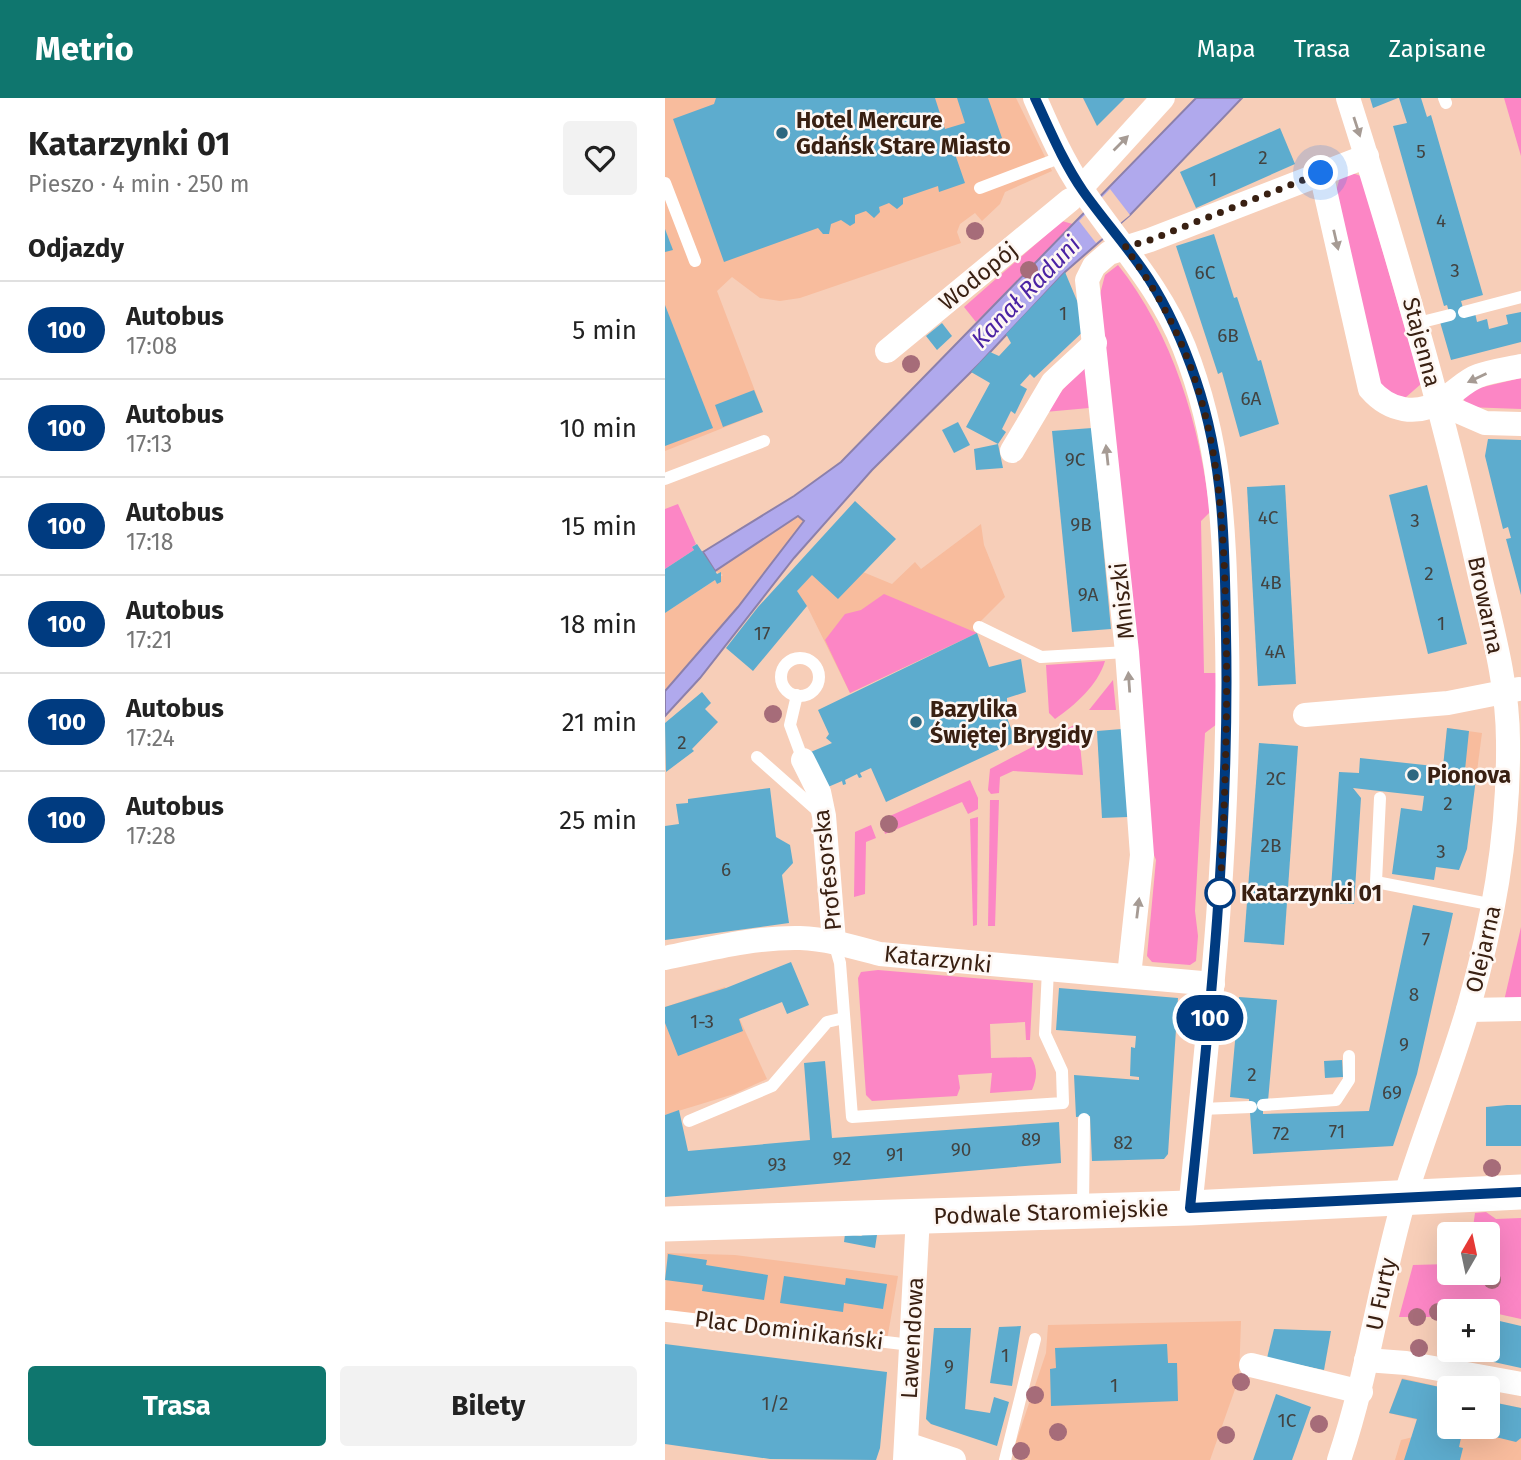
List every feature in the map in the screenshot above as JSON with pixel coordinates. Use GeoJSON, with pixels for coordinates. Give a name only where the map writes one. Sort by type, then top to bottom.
{"type":"FeatureCollection","features":[{"type":"Feature","properties":{"kind":"street"},"geometry":{"type":"LineString","coordinates":[[1035,98],[1082,198],[1119,238],[1149,278],[1182,344],[1212,435],[1220,483],[1224,538],[1228,716],[1223,860],[1190,1208]]}},
{"type":"Feature","properties":{"kind":"street","name":"Wodopój"},"geometry":{"type":"LineString","coordinates":[[887,351],[1082,198],[1163,98]]}},
{"type":"Feature","properties":{"kind":"street","name":"Stajenna"},"geometry":{"type":"LineString","coordinates":[[1321,173],[1370,388],[1391,408],[1408,411],[1439,403],[1418,323],[1348,98]]}},
{"type":"Feature","properties":{"kind":"street","name":"Mniszki"},"geometry":{"type":"LineString","coordinates":[[1129,976],[1142,855],[1127,652],[1087,279],[1094,266],[1109,253],[1119,238],[1150,240],[1367,156]]}},
{"type":"Feature","properties":{"kind":"street"},"geometry":{"type":"LineString","coordinates":[[1012,451],[1053,382],[1095,343]]}},
{"type":"Feature","properties":{"kind":"street"},"geometry":{"type":"LineString","coordinates":[[1439,403],[1476,376],[1521,366]]}},
{"type":"Feature","properties":{"kind":"street"},"geometry":{"type":"LineString","coordinates":[[1439,403],[1485,423],[1521,424]]}},
{"type":"Feature","properties":{"kind":"street","name":"Browarna"},"geometry":{"type":"LineString","coordinates":[[1439,403],[1513,690]]}},
{"type":"Feature","properties":{"kind":"street"},"geometry":{"type":"LineString","coordinates":[[1304,715],[1448,703],[1513,690]]}},
{"type":"Feature","properties":{"kind":"street","name":"Olejarna"},"geometry":{"type":"LineString","coordinates":[[1405,1196],[1468,1010],[1494,905],[1513,690]]}},
{"type":"Feature","properties":{"kind":"street","name":"Profesorska"},"geometry":{"type":"LineString","coordinates":[[803,760],[819,792],[824,816],[834,942]]}},
{"type":"Feature","properties":{"kind":"street","name":"Katarzynki"},"geometry":{"type":"LineString","coordinates":[[665,958],[768,939],[802,938],[834,942],[880,954],[1213,984]]}},
{"type":"Feature","properties":{"kind":"street"},"geometry":{"type":"LineString","coordinates":[[1468,1010],[1521,1009]]}},
{"type":"Feature","properties":{"kind":"street","name":"Podwale Staromiejskie"},"geometry":{"type":"LineString","coordinates":[[665,1224],[1190,1208],[1521,1192]]}},
{"type":"Feature","properties":{"kind":"street","name":"U Furty"},"geometry":{"type":"LineString","coordinates":[[1339,1460],[1361,1392],[1381,1288],[1405,1196]]}},
{"type":"Feature","properties":{"kind":"street","name":"Lawendowa"},"geometry":{"type":"LineString","coordinates":[[905,1452],[918,1216]]}},
{"type":"Feature","properties":{"kind":"street"},"geometry":{"type":"LineString","coordinates":[[1366,1360],[1406,1363],[1521,1384]]}},
{"type":"Feature","properties":{"kind":"street"},"geometry":{"type":"LineString","coordinates":[[1251,1365],[1361,1392]]}},
{"type":"Feature","properties":{"kind":"street"},"geometry":{"type":"LineString","coordinates":[[905,1452],[954,1460]]}},
{"type":"Feature","properties":{"kind":"lane"},"geometry":{"type":"LineString","coordinates":[[980,188],[1062,157]]}},
{"type":"Feature","properties":{"kind":"lane"},"geometry":{"type":"LineString","coordinates":[[665,183],[695,261]]}},
{"type":"Feature","properties":{"kind":"lane"},"geometry":{"type":"LineString","coordinates":[[1464,312],[1521,297]]}},
{"type":"Feature","properties":{"kind":"lane"},"geometry":{"type":"LineString","coordinates":[[1418,323],[1450,315]]}},
{"type":"Feature","properties":{"kind":"lane"},"geometry":{"type":"LineString","coordinates":[[665,479],[764,440]]}},
{"type":"Feature","properties":{"kind":"lane"},"geometry":{"type":"LineString","coordinates":[[979,627],[1041,657],[1127,652]]}},
{"type":"Feature","properties":{"kind":"lane"},"geometry":{"type":"LineString","coordinates":[[797,695],[790,725],[803,760]]}},
{"type":"Feature","properties":{"kind":"lane"},"geometry":{"type":"LineString","coordinates":[[757,757],[824,816]]}},
{"type":"Feature","properties":{"kind":"lane"},"geometry":{"type":"LineString","coordinates":[[1380,798],[1376,882],[1494,905]]}},
{"type":"Feature","properties":{"kind":"lane"},"geometry":{"type":"LineString","coordinates":[[834,942],[840,963],[852,1117],[1063,1103],[1062,1071],[1045,1034],[1048,969]]}},
{"type":"Feature","properties":{"kind":"lane"},"geometry":{"type":"LineString","coordinates":[[689,1121],[772,1086],[827,1022],[844,1018]]}},
{"type":"Feature","properties":{"kind":"lane"},"geometry":{"type":"LineString","coordinates":[[1201,1108],[1336,1100],[1349,1080],[1349,1056]]}},
{"type":"Feature","properties":{"kind":"lane"},"geometry":{"type":"LineString","coordinates":[[1083,1211],[1084,1119]]}},
{"type":"Feature","properties":{"kind":"lane","name":"Plac Dominikański"},"geometry":{"type":"LineString","coordinates":[[667,1316],[911,1345]]}},
{"type":"Feature","properties":{"kind":"lane"},"geometry":{"type":"LineString","coordinates":[[1005,1460],[1035,1339]]}},
{"type":"Feature","properties":{"kind":"shaded area"},"geometry":{"type":"Polygon","coordinates":[[[665,98],[1016,98],[1052,171],[1005,192],[1000,204],[982,221],[975,213],[960,224],[957,232],[961,243],[800,298],[780,301],[760,298],[732,277],[717,291],[763,412],[665,451],[665,98]]]}},
{"type":"Feature","properties":{"kind":"shaded area"},"geometry":{"type":"Polygon","coordinates":[[[1504,98],[1521,98],[1521,156],[1504,98]]]}},
{"type":"Feature","properties":{"kind":"shaded area"},"geometry":{"type":"Polygon","coordinates":[[[1349,172],[1361,176],[1421,384],[1405,398],[1394,397],[1380,387],[1336,191],[1340,177],[1349,172]]]}},
{"type":"Feature","properties":{"kind":"shaded area"},"geometry":{"type":"Polygon","coordinates":[[[1062,221],[1076,225],[976,322],[964,307],[1062,221]]]}},
{"type":"Feature","properties":{"kind":"shaded area"},"geometry":{"type":"Polygon","coordinates":[[[1118,265],[1154,321],[1181,382],[1199,447],[1210,512],[1201,521],[1204,673],[1217,673],[1217,724],[1205,733],[1195,911],[1198,936],[1196,961],[1190,965],[1152,962],[1147,956],[1156,860],[1152,850],[1099,298],[1105,275],[1118,265]]]}},
{"type":"Feature","properties":{"kind":"shaded area"},"geometry":{"type":"Polygon","coordinates":[[[1085,362],[1089,408],[1045,412],[1085,362]]]}},
{"type":"Feature","properties":{"kind":"shaded area"},"geometry":{"type":"Polygon","coordinates":[[[1521,378],[1521,409],[1466,407],[1462,392],[1521,378]]]}},
{"type":"Feature","properties":{"kind":"shaded area"},"geometry":{"type":"Polygon","coordinates":[[[678,504],[696,544],[692,547],[694,550],[665,569],[665,509],[678,504]]]}},
{"type":"Feature","properties":{"kind":"shaded area"},"geometry":{"type":"Polygon","coordinates":[[[798,516],[804,522],[738,607],[665,691],[665,613],[715,580],[717,584],[721,582],[719,578],[723,575],[715,571],[798,516]]]}},
{"type":"Feature","properties":{"kind":"shaded area"},"geometry":{"type":"Polygon","coordinates":[[[841,520],[863,572],[892,584],[915,562],[921,569],[981,524],[984,545],[1005,597],[981,621],[977,633],[850,693],[807,606],[787,578],[841,520]]]}},
{"type":"Feature","properties":{"kind":"shaded area"},"geometry":{"type":"Polygon","coordinates":[[[884,594],[977,633],[850,693],[825,640],[845,614],[861,610],[884,594]]]}},
{"type":"Feature","properties":{"kind":"shaded area"},"geometry":{"type":"Polygon","coordinates":[[[1105,661],[1085,694],[1055,719],[1049,713],[1046,665],[1105,661]]]}},
{"type":"Feature","properties":{"kind":"shaded area"},"geometry":{"type":"Polygon","coordinates":[[[1113,680],[1116,710],[1089,710],[1113,680]]]}},
{"type":"Feature","properties":{"kind":"shaded area"},"geometry":{"type":"Polygon","coordinates":[[[1078,723],[1083,775],[1013,771],[1000,777],[999,793],[991,794],[988,790],[990,769],[1078,723]]]}},
{"type":"Feature","properties":{"kind":"shaded area"},"geometry":{"type":"Polygon","coordinates":[[[1447,728],[1482,733],[1477,771],[1443,767],[1447,728]]]}},
{"type":"Feature","properties":{"kind":"shaded area"},"geometry":{"type":"Polygon","coordinates":[[[970,780],[978,798],[978,809],[968,814],[962,802],[885,834],[881,820],[970,780]]]}},
{"type":"Feature","properties":{"kind":"shaded area"},"geometry":{"type":"Polygon","coordinates":[[[990,800],[999,800],[995,926],[988,926],[990,800]]]}},
{"type":"Feature","properties":{"kind":"shaded area"},"geometry":{"type":"Polygon","coordinates":[[[978,817],[977,925],[973,926],[970,819],[978,817]]]}},
{"type":"Feature","properties":{"kind":"shaded area"},"geometry":{"type":"Polygon","coordinates":[[[871,825],[876,838],[866,842],[865,894],[854,897],[855,832],[871,825]]]}},
{"type":"Feature","properties":{"kind":"shaded area"},"geometry":{"type":"Polygon","coordinates":[[[1521,927],[1521,1000],[1504,1001],[1521,927]]]}},
{"type":"Feature","properties":{"kind":"shaded area"},"geometry":{"type":"Polygon","coordinates":[[[878,970],[1033,983],[1030,1040],[1026,1040],[1025,1022],[990,1024],[991,1058],[1031,1057],[1036,1074],[1032,1090],[990,1093],[992,1073],[958,1075],[960,1088],[957,1096],[872,1101],[866,1095],[858,978],[861,972],[878,970]]]}},
{"type":"Feature","properties":{"kind":"shaded area"},"geometry":{"type":"Polygon","coordinates":[[[725,987],[767,1079],[734,1094],[665,1115],[665,1007],[725,987]]]}},
{"type":"Feature","properties":{"kind":"shaded area"},"geometry":{"type":"Polygon","coordinates":[[[1486,1212],[1496,1219],[1521,1218],[1521,1319],[1500,1314],[1500,1299],[1437,1299],[1437,1317],[1399,1317],[1413,1265],[1437,1264],[1437,1285],[1500,1285],[1500,1222],[1474,1222],[1475,1213],[1486,1212]]]}},
{"type":"Feature","properties":{"kind":"shaded area"},"geometry":{"type":"Polygon","coordinates":[[[667,1253],[735,1255],[898,1276],[886,1346],[665,1317],[667,1253]]]}},
{"type":"Feature","properties":{"kind":"shaded area"},"geometry":{"type":"Polygon","coordinates":[[[1241,1321],[1239,1378],[1210,1460],[1024,1460],[1017,1457],[1015,1445],[1046,1353],[1048,1325],[1241,1321]]]}},
{"type":"Feature","properties":{"kind":"shaded area"},"geometry":{"type":"Polygon","coordinates":[[[1402,1378],[1437,1386],[1437,1439],[1500,1439],[1500,1404],[1521,1408],[1521,1460],[1395,1460],[1401,1440],[1413,1437],[1417,1420],[1389,1413],[1402,1378]]]}},
{"type":"Feature","properties":{"kind":"water","name":"Kanał Raduni"},"geometry":{"type":"Polygon","coordinates":[[[1196,98],[1242,98],[1130,215],[1065,272],[980,363],[872,470],[794,558],[700,678],[665,716],[665,691],[738,607],[804,521],[798,516],[715,571],[703,552],[794,496],[841,462],[1196,98]]]}},
{"type":"Feature","properties":{"kind":"pier"},"geometry":{"type":"Polygon","coordinates":[[[1110,189],[1130,215],[1096,243],[1079,221],[1110,189]]]}},
{"type":"Feature","properties":{"kind":"building"},"geometry":{"type":"Polygon","coordinates":[[[716,98],[935,98],[945,129],[965,123],[957,98],[988,98],[1002,138],[955,154],[965,183],[939,192],[938,186],[903,198],[903,204],[897,209],[889,203],[879,207],[880,212],[874,218],[866,211],[855,215],[855,223],[850,226],[841,220],[831,224],[829,234],[823,234],[818,228],[724,262],[673,119],[714,104],[716,98]]]}},
{"type":"Feature","properties":{"kind":"building"},"geometry":{"type":"Polygon","coordinates":[[[1083,98],[1125,98],[1097,126],[1083,98]]]}},
{"type":"Feature","properties":{"kind":"building"},"geometry":{"type":"Polygon","coordinates":[[[1370,98],[1398,98],[1373,108],[1370,98]]]}},
{"type":"Feature","properties":{"kind":"building"},"geometry":{"type":"Polygon","coordinates":[[[1399,98],[1421,98],[1427,117],[1431,115],[1483,295],[1461,301],[1465,315],[1475,313],[1477,322],[1487,319],[1489,329],[1508,324],[1506,315],[1521,312],[1521,342],[1451,360],[1440,322],[1451,319],[1447,305],[1444,306],[1393,126],[1407,123],[1399,98]]]}},
{"type":"Feature","properties":{"kind":"building"},"geometry":{"type":"Polygon","coordinates":[[[1280,128],[1295,164],[1196,208],[1180,172],[1280,128]]]}},
{"type":"Feature","properties":{"kind":"building"},"geometry":{"type":"Polygon","coordinates":[[[665,229],[673,250],[665,252],[665,229]]]}},
{"type":"Feature","properties":{"kind":"building"},"geometry":{"type":"Polygon","coordinates":[[[1214,234],[1234,298],[1237,297],[1258,361],[1261,360],[1279,424],[1240,437],[1222,372],[1218,374],[1176,246],[1214,234]]]}},
{"type":"Feature","properties":{"kind":"building"},"geometry":{"type":"Polygon","coordinates":[[[1065,272],[1088,327],[1034,378],[1030,374],[1020,385],[1027,389],[1015,414],[1011,411],[1002,429],[1006,432],[998,444],[966,427],[990,383],[971,372],[990,352],[999,356],[1011,343],[1006,334],[1065,272]]]}},
{"type":"Feature","properties":{"kind":"building"},"geometry":{"type":"Polygon","coordinates":[[[665,305],[713,428],[665,446],[665,305]]]}},
{"type":"Feature","properties":{"kind":"building"},"geometry":{"type":"Polygon","coordinates":[[[942,323],[952,336],[937,350],[926,336],[942,323]]]}},
{"type":"Feature","properties":{"kind":"building"},"geometry":{"type":"Polygon","coordinates":[[[754,390],[763,412],[723,427],[715,405],[754,390]]]}},
{"type":"Feature","properties":{"kind":"building"},"geometry":{"type":"Polygon","coordinates":[[[958,422],[970,445],[954,453],[942,430],[958,422]]]}},
{"type":"Feature","properties":{"kind":"building"},"geometry":{"type":"Polygon","coordinates":[[[1092,428],[1111,629],[1072,632],[1052,431],[1092,428]]]}},
{"type":"Feature","properties":{"kind":"building"},"geometry":{"type":"Polygon","coordinates":[[[1488,439],[1521,440],[1521,595],[1506,539],[1511,538],[1508,527],[1503,529],[1485,456],[1488,439]]]}},
{"type":"Feature","properties":{"kind":"building"},"geometry":{"type":"Polygon","coordinates":[[[998,444],[1003,468],[976,470],[974,449],[998,444]]]}},
{"type":"Feature","properties":{"kind":"building"},"geometry":{"type":"Polygon","coordinates":[[[1285,485],[1296,684],[1258,686],[1247,487],[1285,485]]]}},
{"type":"Feature","properties":{"kind":"building"},"geometry":{"type":"Polygon","coordinates":[[[1427,485],[1467,644],[1428,654],[1389,495],[1427,485]]]}},
{"type":"Feature","properties":{"kind":"building"},"geometry":{"type":"Polygon","coordinates":[[[855,501],[896,539],[838,599],[812,575],[797,591],[807,606],[753,671],[726,648],[758,607],[855,501]]]}},
{"type":"Feature","properties":{"kind":"building"},"geometry":{"type":"Polygon","coordinates":[[[697,544],[717,574],[721,572],[721,582],[717,584],[715,580],[665,613],[665,569],[694,550],[692,547],[697,544]]]}},
{"type":"Feature","properties":{"kind":"building","name":"Bazylika Świętej Brygidy"},"geometry":{"type":"Polygon","coordinates":[[[977,633],[989,667],[1021,659],[1026,692],[1007,698],[1007,705],[1003,707],[1015,739],[1013,743],[886,802],[871,768],[860,773],[862,777],[859,778],[857,774],[845,780],[846,784],[843,785],[842,781],[828,787],[806,754],[832,743],[826,738],[829,734],[818,710],[977,633]]]}},
{"type":"Feature","properties":{"kind":"building"},"geometry":{"type":"Polygon","coordinates":[[[702,692],[711,703],[705,709],[718,722],[692,749],[694,751],[666,772],[665,723],[702,692]]]}},
{"type":"Feature","properties":{"kind":"building"},"geometry":{"type":"Polygon","coordinates":[[[1447,728],[1469,731],[1465,770],[1477,771],[1467,849],[1459,870],[1436,867],[1434,880],[1392,874],[1401,808],[1422,811],[1424,796],[1353,788],[1361,798],[1354,904],[1330,903],[1339,772],[1359,773],[1360,758],[1443,767],[1447,728]]]}},
{"type":"Feature","properties":{"kind":"building"},"geometry":{"type":"Polygon","coordinates":[[[1122,729],[1128,817],[1102,818],[1097,731],[1122,729]]]}},
{"type":"Feature","properties":{"kind":"building"},"geometry":{"type":"Polygon","coordinates":[[[1259,743],[1298,746],[1284,945],[1244,942],[1259,743]]]}},
{"type":"Feature","properties":{"kind":"building"},"geometry":{"type":"Polygon","coordinates":[[[770,788],[776,837],[790,845],[793,863],[782,875],[789,923],[665,940],[665,826],[679,824],[676,804],[688,803],[688,799],[770,788]]]}},
{"type":"Feature","properties":{"kind":"building"},"geometry":{"type":"Polygon","coordinates":[[[1413,905],[1453,913],[1417,1074],[1393,1146],[1253,1154],[1249,1099],[1230,1097],[1239,997],[1277,1000],[1268,1101],[1263,1100],[1263,1114],[1369,1111],[1413,905]]]}},
{"type":"Feature","properties":{"kind":"building"},"geometry":{"type":"Polygon","coordinates":[[[791,962],[809,1005],[787,1014],[782,1002],[739,1019],[743,1031],[678,1056],[665,1023],[665,1007],[726,988],[791,962]]]}},
{"type":"Feature","properties":{"kind":"building"},"geometry":{"type":"Polygon","coordinates":[[[1059,988],[1178,998],[1168,1154],[1164,1159],[1092,1161],[1090,1116],[1076,1117],[1074,1075],[1139,1080],[1139,1077],[1130,1076],[1131,1047],[1135,1048],[1136,1036],[1056,1030],[1059,988]]]}},
{"type":"Feature","properties":{"kind":"building"},"geometry":{"type":"Polygon","coordinates":[[[1342,1060],[1343,1077],[1325,1078],[1324,1061],[1342,1060]]]}},
{"type":"Feature","properties":{"kind":"building"},"geometry":{"type":"Polygon","coordinates":[[[825,1061],[832,1138],[1059,1122],[1061,1163],[665,1197],[665,1115],[679,1110],[688,1151],[810,1140],[804,1063],[825,1061]]]}},
{"type":"Feature","properties":{"kind":"building"},"geometry":{"type":"Polygon","coordinates":[[[1521,1105],[1521,1146],[1486,1146],[1486,1107],[1521,1105]]]}},
{"type":"Feature","properties":{"kind":"building"},"geometry":{"type":"Polygon","coordinates":[[[866,1233],[877,1235],[875,1248],[844,1242],[845,1234],[861,1236],[866,1233]]]}},
{"type":"Feature","properties":{"kind":"building"},"geometry":{"type":"Polygon","coordinates":[[[668,1254],[707,1260],[706,1265],[768,1275],[764,1300],[702,1291],[703,1285],[665,1280],[668,1254]]]}},
{"type":"Feature","properties":{"kind":"building"},"geometry":{"type":"Polygon","coordinates":[[[784,1276],[845,1285],[846,1278],[887,1284],[883,1309],[844,1303],[843,1312],[780,1303],[784,1276]]]}},
{"type":"Feature","properties":{"kind":"building"},"geometry":{"type":"Polygon","coordinates":[[[1500,1321],[1521,1326],[1521,1368],[1494,1362],[1500,1362],[1500,1321]]]}},
{"type":"Feature","properties":{"kind":"building"},"geometry":{"type":"Polygon","coordinates":[[[1021,1326],[1012,1386],[990,1383],[999,1327],[1021,1326]]]}},
{"type":"Feature","properties":{"kind":"building"},"geometry":{"type":"Polygon","coordinates":[[[934,1328],[971,1328],[965,1409],[990,1413],[994,1397],[1009,1402],[997,1446],[931,1424],[926,1419],[934,1328]]]}},
{"type":"Feature","properties":{"kind":"building"},"geometry":{"type":"Polygon","coordinates":[[[1274,1329],[1331,1331],[1324,1370],[1267,1358],[1274,1329]]]}},
{"type":"Feature","properties":{"kind":"building"},"geometry":{"type":"Polygon","coordinates":[[[665,1344],[887,1372],[880,1448],[876,1460],[770,1459],[665,1444],[665,1344]]]}},
{"type":"Feature","properties":{"kind":"building"},"geometry":{"type":"Polygon","coordinates":[[[1167,1344],[1168,1363],[1177,1363],[1178,1401],[1051,1406],[1050,1369],[1056,1368],[1055,1348],[1167,1344]]]}},
{"type":"Feature","properties":{"kind":"building"},"geometry":{"type":"Polygon","coordinates":[[[1402,1379],[1437,1386],[1437,1439],[1461,1439],[1459,1447],[1463,1448],[1460,1460],[1404,1460],[1417,1419],[1389,1413],[1402,1379]]]}},
{"type":"Feature","properties":{"kind":"building"},"geometry":{"type":"Polygon","coordinates":[[[1276,1394],[1311,1407],[1292,1460],[1253,1460],[1276,1394]]]}},
{"type":"Feature","properties":{"kind":"building"},"geometry":{"type":"Polygon","coordinates":[[[1500,1404],[1521,1408],[1521,1438],[1516,1442],[1500,1438],[1500,1404]]]}},
{"type":"Feature","properties":{"kind":"bus line","name":"100"},"geometry":{"type":"LineString","coordinates":[[1035,98],[1062,157],[1081,188],[1149,278],[1164,306],[1196,380],[1217,462],[1224,538],[1227,765],[1213,984],[1190,1208],[1521,1192]]}},
{"type":"Feature","properties":{"kind":"place","name":"Hotel Mercure Gdańsk Stare Miasto"},"geometry":{"type":"Point","coordinates":[782,133]}},
{"type":"Feature","properties":{"kind":"place","name":"Bazylika Świętej Brygidy"},"geometry":{"type":"Point","coordinates":[916,722]}},
{"type":"Feature","properties":{"kind":"place","name":"Pionova"},"geometry":{"type":"Point","coordinates":[1413,775]}},
{"type":"Feature","properties":{"kind":"place","name":"Katarzynki 01"},"geometry":{"type":"Point","coordinates":[1220,893]}},
{"type":"Feature","properties":{"kind":"route"},"geometry":{"type":"LineString","coordinates":[[1220,893],[1228,716],[1224,538],[1217,462],[1196,380],[1182,344],[1149,278],[1125,247],[1150,240],[1321,173]]}}]}
